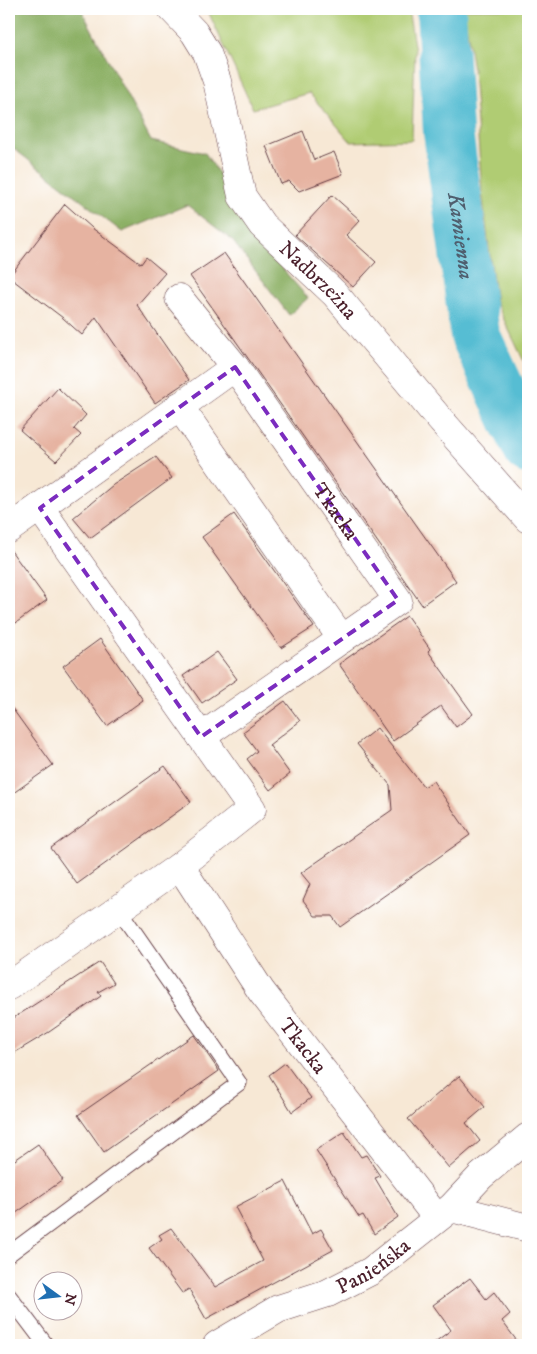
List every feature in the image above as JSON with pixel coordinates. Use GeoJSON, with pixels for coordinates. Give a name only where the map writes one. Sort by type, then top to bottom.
{"type":"FeatureCollection","features":[{"type":"Feature","properties":{"kind":"street","name":"Nadbrzeżna"},"geometry":{"type":"LineString","coordinates":[[172,9],[194,32],[207,53],[217,81],[242,196],[262,225],[335,294],[437,416],[528,519]]}},
{"type":"Feature","properties":{"kind":"street","name":"Tkacka"},"geometry":{"type":"LineString","coordinates":[[179,298],[235,367],[398,600],[201,737]]}},
{"type":"Feature","properties":{"kind":"street"},"geometry":{"type":"LineString","coordinates":[[9,529],[235,367]]}},
{"type":"Feature","properties":{"kind":"street"},"geometry":{"type":"LineString","coordinates":[[179,406],[342,639]]}},
{"type":"Feature","properties":{"kind":"street"},"geometry":{"type":"LineString","coordinates":[[9,986],[180,866],[252,809],[40,508]]}},
{"type":"Feature","properties":{"kind":"street","name":"Tkacka"},"geometry":{"type":"LineString","coordinates":[[180,866],[261,991],[444,1213]]}},
{"type":"Feature","properties":{"kind":"street","name":"Panieńska"},"geometry":{"type":"LineString","coordinates":[[217,1345],[278,1309],[328,1293],[371,1271],[444,1213],[481,1176],[528,1137]]}},
{"type":"Feature","properties":{"kind":"street"},"geometry":{"type":"LineString","coordinates":[[444,1213],[528,1228]]}},
{"type":"Feature","properties":{"kind":"lane"},"geometry":{"type":"LineString","coordinates":[[9,1254],[239,1083],[119,910]]}},
{"type":"Feature","properties":{"kind":"lane"},"geometry":{"type":"LineString","coordinates":[[9,1296],[46,1345]]}},
{"type":"Feature","properties":{"kind":"highlighted area"},"geometry":{"type":"Polygon","coordinates":[[[235,367],[398,600],[201,737],[40,508],[235,367]]]}},
{"type":"Feature","properties":{"kind":"green space"},"geometry":{"type":"Polygon","coordinates":[[[9,9],[81,9],[151,141],[205,153],[286,273],[308,298],[289,315],[232,240],[187,205],[122,232],[9,145],[9,9]]]}},
{"type":"Feature","properties":{"kind":"green space"},"geometry":{"type":"Polygon","coordinates":[[[207,9],[408,9],[415,51],[412,140],[351,142],[309,93],[253,109],[207,9]]]}},
{"type":"Feature","properties":{"kind":"green space"},"geometry":{"type":"Polygon","coordinates":[[[464,9],[528,9],[528,370],[496,303],[482,192],[473,70],[464,9]]]}},
{"type":"Feature","properties":{"kind":"building"},"geometry":{"type":"Polygon","coordinates":[[[303,131],[314,160],[334,152],[343,174],[299,191],[289,181],[281,184],[266,146],[303,131]]]}},
{"type":"Feature","properties":{"kind":"building"},"geometry":{"type":"Polygon","coordinates":[[[332,195],[360,220],[346,235],[376,262],[353,287],[295,235],[332,195]]]}},
{"type":"Feature","properties":{"kind":"building"},"geometry":{"type":"Polygon","coordinates":[[[65,204],[92,228],[141,264],[146,257],[165,273],[137,305],[189,380],[155,403],[96,317],[82,335],[9,277],[65,204]]]}},
{"type":"Feature","properties":{"kind":"building"},"geometry":{"type":"Polygon","coordinates":[[[224,253],[456,581],[422,605],[190,276],[224,253]]]}},
{"type":"Feature","properties":{"kind":"building"},"geometry":{"type":"Polygon","coordinates":[[[58,388],[86,415],[74,429],[81,435],[56,461],[20,430],[58,388]]]}},
{"type":"Feature","properties":{"kind":"building"},"geometry":{"type":"Polygon","coordinates":[[[156,457],[172,478],[90,538],[73,518],[113,485],[156,457]]]}},
{"type":"Feature","properties":{"kind":"building"},"geometry":{"type":"Polygon","coordinates":[[[234,514],[314,627],[281,648],[202,537],[234,514]]]}},
{"type":"Feature","properties":{"kind":"building"},"geometry":{"type":"Polygon","coordinates":[[[9,548],[47,600],[9,628],[9,548]]]}},
{"type":"Feature","properties":{"kind":"building"},"geometry":{"type":"Polygon","coordinates":[[[407,616],[430,649],[428,651],[473,714],[456,727],[441,706],[393,741],[339,664],[407,616]]]}},
{"type":"Feature","properties":{"kind":"building"},"geometry":{"type":"Polygon","coordinates":[[[100,639],[143,700],[107,726],[63,666],[100,639]]]}},
{"type":"Feature","properties":{"kind":"building"},"geometry":{"type":"Polygon","coordinates":[[[217,652],[237,679],[202,703],[183,676],[217,652]]]}},
{"type":"Feature","properties":{"kind":"building"},"geometry":{"type":"Polygon","coordinates":[[[285,701],[300,721],[269,745],[290,774],[270,790],[247,759],[257,751],[243,732],[285,701]]]}},
{"type":"Feature","properties":{"kind":"building"},"geometry":{"type":"Polygon","coordinates":[[[9,704],[53,765],[9,796],[9,704]]]}},
{"type":"Feature","properties":{"kind":"building"},"geometry":{"type":"Polygon","coordinates":[[[377,728],[424,787],[433,781],[470,835],[340,927],[332,916],[315,916],[303,900],[310,884],[301,873],[392,810],[390,785],[357,744],[377,728]]]}},
{"type":"Feature","properties":{"kind":"building"},"geometry":{"type":"Polygon","coordinates":[[[165,766],[191,802],[77,884],[51,848],[165,766]]]}},
{"type":"Feature","properties":{"kind":"building"},"geometry":{"type":"Polygon","coordinates":[[[100,962],[114,983],[98,992],[101,996],[49,1032],[9,1056],[9,1021],[100,962]]]}},
{"type":"Feature","properties":{"kind":"building"},"geometry":{"type":"Polygon","coordinates":[[[194,1035],[219,1071],[104,1152],[78,1115],[194,1035]]]}},
{"type":"Feature","properties":{"kind":"building"},"geometry":{"type":"Polygon","coordinates":[[[285,1063],[311,1098],[292,1112],[269,1075],[285,1063]]]}},
{"type":"Feature","properties":{"kind":"building"},"geometry":{"type":"Polygon","coordinates":[[[459,1076],[485,1107],[466,1123],[480,1141],[449,1168],[408,1119],[459,1076]]]}},
{"type":"Feature","properties":{"kind":"building"},"geometry":{"type":"Polygon","coordinates":[[[344,1132],[361,1157],[366,1155],[380,1176],[375,1178],[398,1217],[374,1234],[363,1215],[359,1217],[316,1150],[344,1132]]]}},
{"type":"Feature","properties":{"kind":"building"},"geometry":{"type":"Polygon","coordinates":[[[38,1144],[63,1180],[9,1218],[9,1164],[38,1144]]]}},
{"type":"Feature","properties":{"kind":"building"},"geometry":{"type":"Polygon","coordinates":[[[285,1181],[312,1234],[321,1229],[333,1250],[206,1319],[189,1289],[182,1293],[149,1248],[162,1239],[159,1235],[171,1228],[215,1287],[263,1261],[235,1207],[285,1181]]]}},
{"type":"Feature","properties":{"kind":"building"},"geometry":{"type":"Polygon","coordinates":[[[470,1278],[486,1299],[494,1292],[510,1314],[502,1321],[520,1345],[431,1345],[451,1330],[433,1305],[470,1278]]]}},
{"type":"Feature","properties":{"kind":"waterway","name":"Kamienna"},"geometry":{"type":"LineString","coordinates":[[441,9],[448,132],[475,335],[528,449]]}}]}
